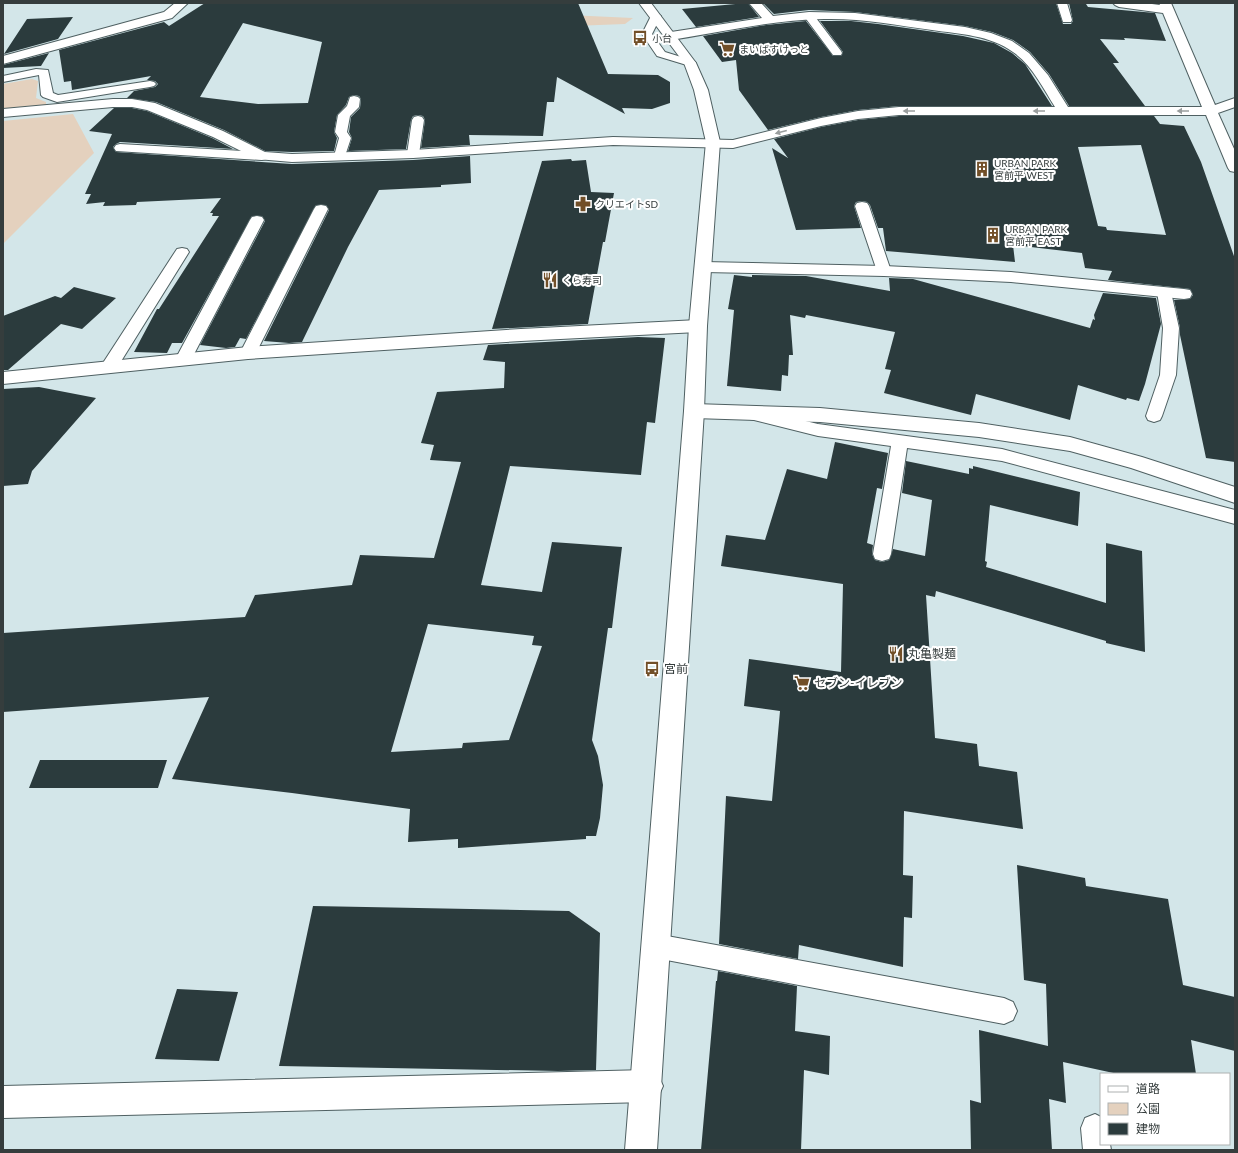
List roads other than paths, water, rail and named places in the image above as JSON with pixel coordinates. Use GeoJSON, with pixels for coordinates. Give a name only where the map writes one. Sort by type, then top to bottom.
{"type":"FeatureCollection","features":[{"type":"Feature","properties":{"kind":"street"},"geometry":{"type":"LineString","coordinates":[[3,60],[168,15],[182,3]]}},
{"type":"Feature","properties":{"kind":"street"},"geometry":{"type":"LineString","coordinates":[[641,1150],[647,1086],[694,411],[698,326],[713,144],[701,90],[690,63],[645,3]]}},
{"type":"Feature","properties":{"kind":"street"},"geometry":{"type":"LineString","coordinates":[[755,3],[771,21]]}},
{"type":"Feature","properties":{"kind":"street"},"geometry":{"type":"LineString","coordinates":[[860,18],[861,3]]}},
{"type":"Feature","properties":{"kind":"street"},"geometry":{"type":"LineString","coordinates":[[1119,3],[1167,6],[1235,168]]}},
{"type":"Feature","properties":{"kind":"street"},"geometry":{"type":"LineString","coordinates":[[671,36],[810,16],[860,18],[964,31],[993,38],[1010,46],[1034,63],[1064,111]]}},
{"type":"Feature","properties":{"kind":"street"},"geometry":{"type":"LineString","coordinates":[[3,113],[113,103],[132,103],[150,106],[218,134],[262,156],[292,158],[413,154],[613,141],[734,144],[821,122],[858,115],[899,111],[1211,111],[1235,102]]}},
{"type":"Feature","properties":{"kind":"street"},"geometry":{"type":"LineString","coordinates":[[704,267],[884,271],[1011,277],[1184,294]]}},
{"type":"Feature","properties":{"kind":"street"},"geometry":{"type":"LineString","coordinates":[[3,378],[184,358],[248,353],[514,335],[698,326]]}},
{"type":"Feature","properties":{"kind":"street"},"geometry":{"type":"LineString","coordinates":[[694,411],[820,415],[979,430],[1070,444],[1135,462],[1235,496]]}},
{"type":"Feature","properties":{"kind":"street"},"geometry":{"type":"LineString","coordinates":[[3,1102],[647,1086]]}},
{"type":"Feature","properties":{"kind":"lane"},"geometry":{"type":"LineString","coordinates":[[1062,3],[1067,20]]}},
{"type":"Feature","properties":{"kind":"lane"},"geometry":{"type":"LineString","coordinates":[[656,16],[647,34],[661,54],[690,63]]}},
{"type":"Feature","properties":{"kind":"lane"},"geometry":{"type":"LineString","coordinates":[[810,16],[837,53]]}},
{"type":"Feature","properties":{"kind":"lane"},"geometry":{"type":"LineString","coordinates":[[3,79],[36,72],[44,72],[47,96],[57,99],[150,84]]}},
{"type":"Feature","properties":{"kind":"lane"},"geometry":{"type":"LineString","coordinates":[[340,156],[346,138],[341,132],[344,115],[353,107],[354,99]]}},
{"type":"Feature","properties":{"kind":"lane"},"geometry":{"type":"LineString","coordinates":[[413,154],[418,120]]}},
{"type":"Feature","properties":{"kind":"lane"},"geometry":{"type":"LineString","coordinates":[[120,148],[262,156]]}},
{"type":"Feature","properties":{"kind":"lane"},"geometry":{"type":"LineString","coordinates":[[862,206],[884,271]]}},
{"type":"Feature","properties":{"kind":"lane"},"geometry":{"type":"LineString","coordinates":[[248,353],[321,209]]}},
{"type":"Feature","properties":{"kind":"lane"},"geometry":{"type":"LineString","coordinates":[[184,358],[257,220]]}},
{"type":"Feature","properties":{"kind":"lane"},"geometry":{"type":"LineString","coordinates":[[108,366],[182,252]]}},
{"type":"Feature","properties":{"kind":"lane"},"geometry":{"type":"LineString","coordinates":[[1154,416],[1168,375],[1171,328],[1164,292]]}},
{"type":"Feature","properties":{"kind":"lane"},"geometry":{"type":"LineString","coordinates":[[749,413],[818,430],[1002,455],[1235,517]]}},
{"type":"Feature","properties":{"kind":"lane"},"geometry":{"type":"LineString","coordinates":[[882,554],[900,441]]}},
{"type":"Feature","properties":{"kind":"lane"},"geometry":{"type":"LineString","coordinates":[[656,946],[1004,1011]]}},
{"type":"Feature","properties":{"kind":"place","name":"小台"},"geometry":{"type":"Point","coordinates":[640,38]}},
{"type":"Feature","properties":{"kind":"place","name":"まいばすけっと"},"geometry":{"type":"Point","coordinates":[727,49]}},
{"type":"Feature","properties":{"kind":"place","name":"URBAN PARK 宮前平 WEST"},"geometry":{"type":"Point","coordinates":[982,169]}},
{"type":"Feature","properties":{"kind":"place","name":"クリエイトSD"},"geometry":{"type":"Point","coordinates":[583,204]}},
{"type":"Feature","properties":{"kind":"place","name":"URBAN PARK 宮前平 EAST"},"geometry":{"type":"Point","coordinates":[993,235]}},
{"type":"Feature","properties":{"kind":"place","name":"くら寿司"},"geometry":{"type":"Point","coordinates":[550,280]}},
{"type":"Feature","properties":{"kind":"place","name":"丸亀製麺"},"geometry":{"type":"Point","coordinates":[896,654]}},
{"type":"Feature","properties":{"kind":"place","name":"宮前"},"geometry":{"type":"Point","coordinates":[652,669]}},
{"type":"Feature","properties":{"kind":"place","name":"セブン-イレブン"},"geometry":{"type":"Point","coordinates":[802,683]}}]}
